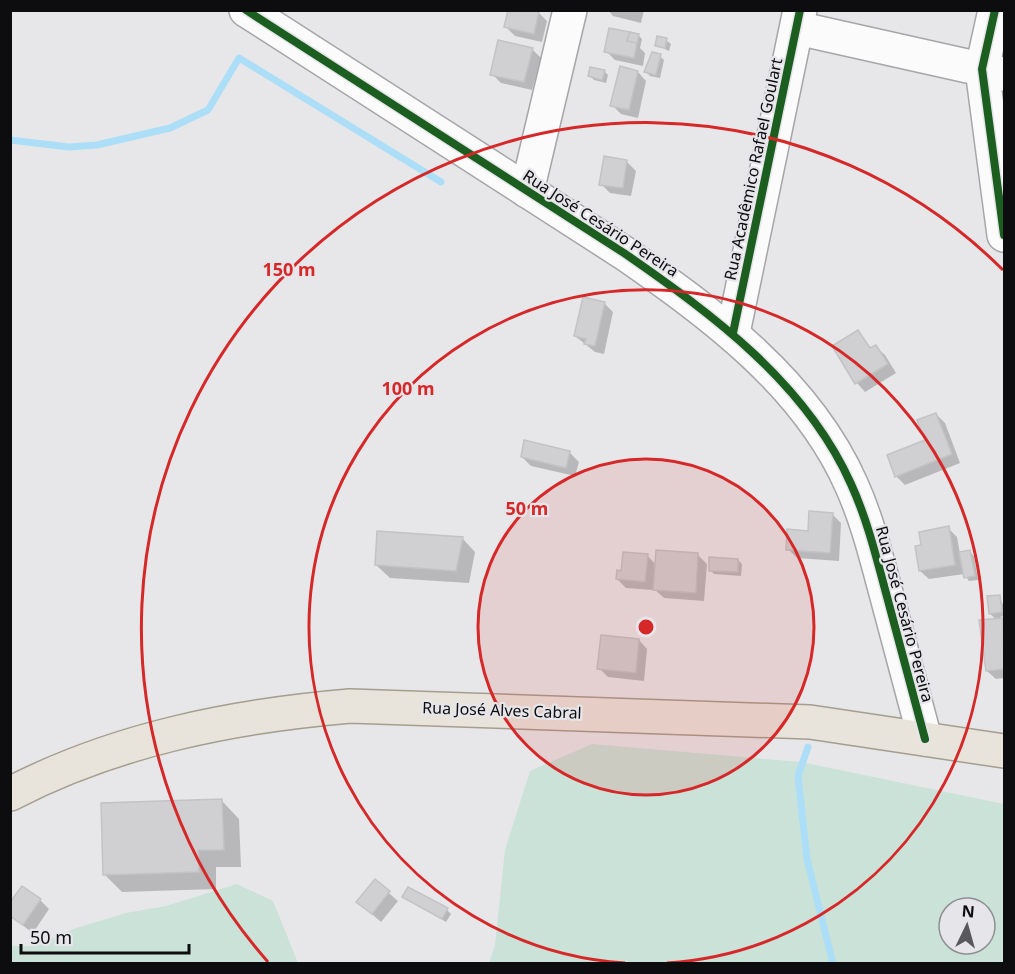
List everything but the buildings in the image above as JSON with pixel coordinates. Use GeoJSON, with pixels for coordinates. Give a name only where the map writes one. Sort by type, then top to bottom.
{"type":"FeatureCollection","features":[{"type":"Feature","properties":{"kind":"main road","name":"Rua José Alves Cabral"},"geometry":{"type":"LineString","coordinates":[[10,794],[64,768],[174,733],[282,712],[350,706],[810,723],[1005,751]]}},
{"type":"Feature","properties":{"kind":"street","name":"Rua José Cesário Pereira"},"geometry":{"type":"LineString","coordinates":[[246,10],[683,294],[733,333],[768,368],[830,445],[851,483],[868,527],[925,739]]}},
{"type":"Feature","properties":{"kind":"street"},"geometry":{"type":"LineString","coordinates":[[527,191],[570,10]]}},
{"type":"Feature","properties":{"kind":"street"},"geometry":{"type":"LineString","coordinates":[[995,10],[993,71],[1005,235]]}},
{"type":"Feature","properties":{"kind":"street"},"geometry":{"type":"LineString","coordinates":[[799,19],[993,71]]}},
{"type":"Feature","properties":{"kind":"street","name":"Rua Acadêmico Rafael Goulart"},"geometry":{"type":"LineString","coordinates":[[733,333],[799,19]]}},
{"type":"Feature","properties":{"kind":"green space"},"geometry":{"type":"Polygon","coordinates":[[[592,744],[801,762],[1004,804],[1004,963],[489,963],[495,945],[505,850],[530,771],[592,744]]]}},
{"type":"Feature","properties":{"kind":"green space"},"geometry":{"type":"Polygon","coordinates":[[[237,884],[273,901],[298,963],[11,963],[11,946],[36,946],[73,929],[126,913],[166,906],[237,884]]]}},
{"type":"Feature","properties":{"kind":"waterway"},"geometry":{"type":"LineString","coordinates":[[10,140],[69,147],[97,145],[170,128],[208,110],[239,58],[441,182]]}},
{"type":"Feature","properties":{"kind":"waterway"},"geometry":{"type":"LineString","coordinates":[[808,747],[798,776],[807,859],[833,964]]}},
{"type":"Feature","properties":{"kind":"cycle path"},"geometry":{"type":"LineString","coordinates":[[246,10],[624,253],[723,326],[783,383],[809,414],[832,448],[857,497],[875,551],[925,739]]}},
{"type":"Feature","properties":{"kind":"cycle path"},"geometry":{"type":"LineString","coordinates":[[733,333],[800,10]]}},
{"type":"Feature","properties":{"kind":"cycle path"},"geometry":{"type":"LineString","coordinates":[[995,10],[982,69],[1004,235]]}}]}
